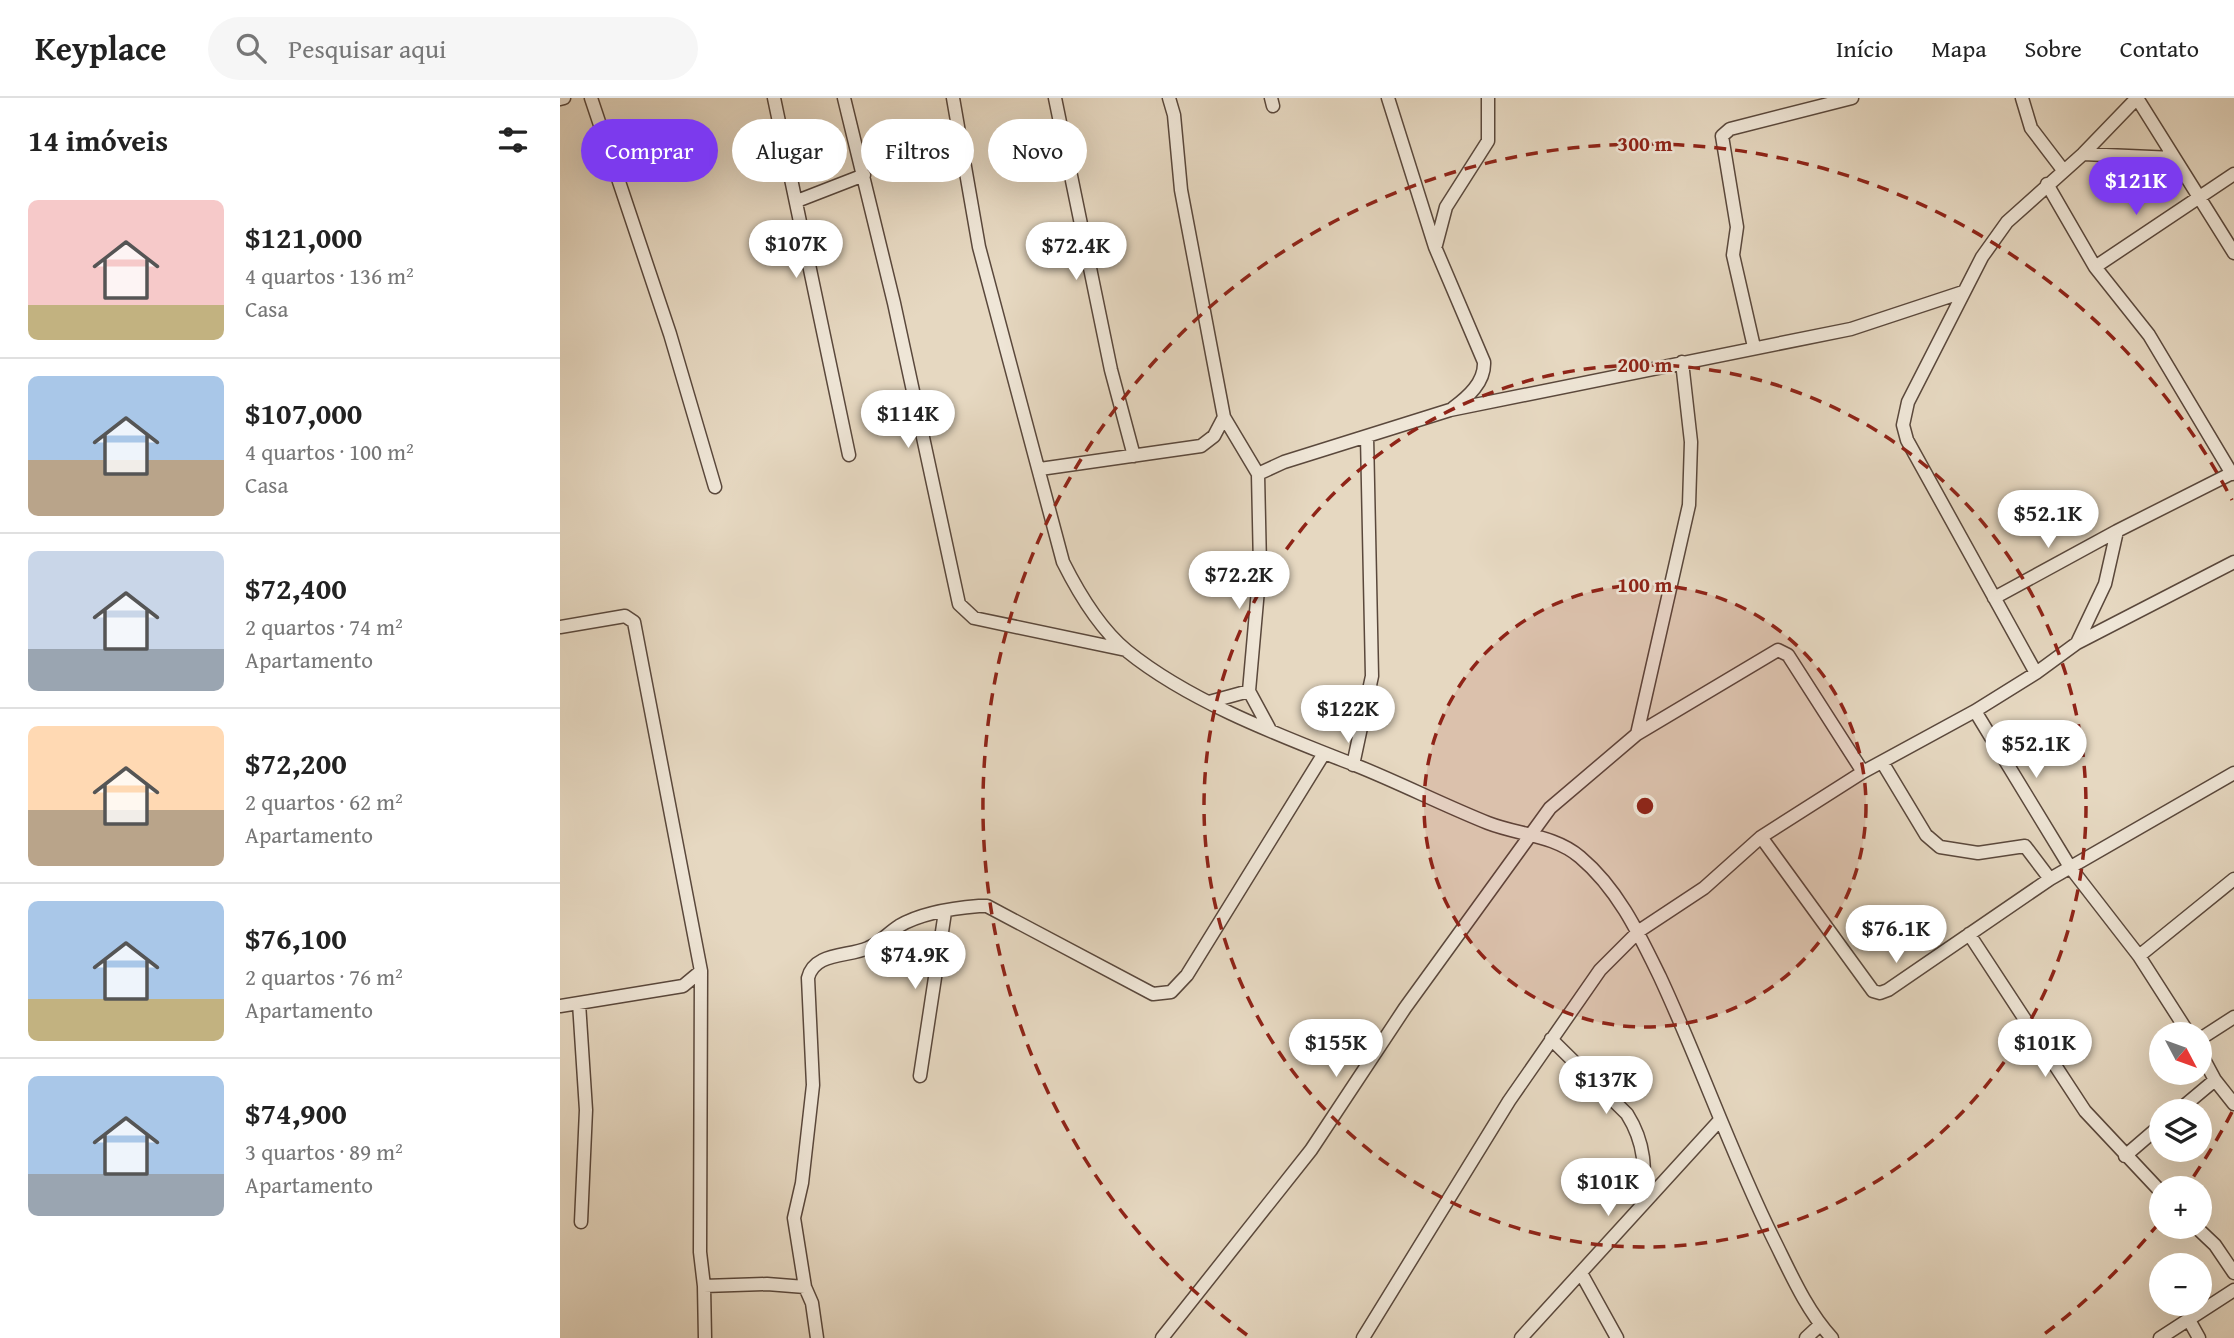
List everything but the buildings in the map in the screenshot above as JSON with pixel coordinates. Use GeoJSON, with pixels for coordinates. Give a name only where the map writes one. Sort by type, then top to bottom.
{"type":"FeatureCollection","features":[{"type":"Feature","properties":{"kind":"street"},"geometry":{"type":"LineString","coordinates":[[591,98],[670,334],[715,487]]}},
{"type":"Feature","properties":{"kind":"street"},"geometry":{"type":"LineString","coordinates":[[774,98],[849,455]]}},
{"type":"Feature","properties":{"kind":"street"},"geometry":{"type":"LineString","coordinates":[[844,98],[861,163]]}},
{"type":"Feature","properties":{"kind":"street"},"geometry":{"type":"LineString","coordinates":[[953,98],[979,247],[1063,562],[1078,592],[1126,650],[1209,702],[1323,755],[1353,765],[1492,825],[1563,845],[1595,871],[1639,931],[1690,1042],[1720,1121],[1768,1228],[1820,1325],[1832,1338]]}},
{"type":"Feature","properties":{"kind":"street"},"geometry":{"type":"LineString","coordinates":[[1055,98],[1111,370],[1135,456]]}},
{"type":"Feature","properties":{"kind":"street"},"geometry":{"type":"LineString","coordinates":[[1169,98],[1174,115],[1184,202],[1224,417],[1258,474],[1260,567],[1248,691],[1257,712],[1270,729]]}},
{"type":"Feature","properties":{"kind":"street"},"geometry":{"type":"LineString","coordinates":[[1388,98],[1435,247],[1484,362],[1475,389],[1450,410]]}},
{"type":"Feature","properties":{"kind":"street"},"geometry":{"type":"LineString","coordinates":[[1435,247],[1446,207],[1488,141],[1488,98]]}},
{"type":"Feature","properties":{"kind":"street"},"geometry":{"type":"LineString","coordinates":[[1754,347],[1733,254],[1737,227],[1722,136],[1730,129],[1852,98]]}},
{"type":"Feature","properties":{"kind":"street"},"geometry":{"type":"LineString","coordinates":[[2021,98],[2031,128],[2063,170]]}},
{"type":"Feature","properties":{"kind":"street"},"geometry":{"type":"LineString","coordinates":[[2036,673],[1907,440],[1903,425],[1908,402],[1982,257],[2007,222],[2083,154],[2137,98],[2234,253]]}},
{"type":"Feature","properties":{"kind":"street"},"geometry":{"type":"LineString","coordinates":[[2083,154],[2174,158]]}},
{"type":"Feature","properties":{"kind":"street"},"geometry":{"type":"LineString","coordinates":[[2095,267],[2198,195],[2234,174]]}},
{"type":"Feature","properties":{"kind":"street"},"geometry":{"type":"LineString","coordinates":[[797,201],[861,176]]}},
{"type":"Feature","properties":{"kind":"street"},"geometry":{"type":"LineString","coordinates":[[866,182],[959,604],[974,618],[1126,650]]}},
{"type":"Feature","properties":{"kind":"street"},"geometry":{"type":"LineString","coordinates":[[1994,598],[2117,531],[2233,473],[2149,335],[2095,267],[2047,184]]}},
{"type":"Feature","properties":{"kind":"street"},"geometry":{"type":"LineString","coordinates":[[1258,474],[1450,410],[1851,329],[1963,292]]}},
{"type":"Feature","properties":{"kind":"street"},"geometry":{"type":"LineString","coordinates":[[1637,734],[1689,505],[1691,442],[1682,362]]}},
{"type":"Feature","properties":{"kind":"street"},"geometry":{"type":"LineString","coordinates":[[1040,469],[1200,446],[1214,436],[1224,417]]}},
{"type":"Feature","properties":{"kind":"street"},"geometry":{"type":"LineString","coordinates":[[1353,765],[1372,676],[1367,436]]}},
{"type":"Feature","properties":{"kind":"street"},"geometry":{"type":"LineString","coordinates":[[2077,643],[2105,584],[2117,531]]}},
{"type":"Feature","properties":{"kind":"street"},"geometry":{"type":"LineString","coordinates":[[1363,1338],[1502,1112],[1551,1039],[1600,970],[1639,931],[1704,888],[1761,837],[1863,772],[1975,711],[2036,673],[2077,643],[2234,562]]}},
{"type":"Feature","properties":{"kind":"street"},"geometry":{"type":"LineString","coordinates":[[560,626],[625,616],[634,622],[701,971],[700,1252],[705,1338]]}},
{"type":"Feature","properties":{"kind":"street"},"geometry":{"type":"LineString","coordinates":[[1162,1338],[1311,1150],[1397,1019],[1549,808],[1573,785],[1637,734],[1769,653],[1783,651],[1863,772]]}},
{"type":"Feature","properties":{"kind":"street"},"geometry":{"type":"LineString","coordinates":[[1209,702],[1248,691]]}},
{"type":"Feature","properties":{"kind":"street"},"geometry":{"type":"LineString","coordinates":[[1975,711],[2070,867],[2139,956],[2181,1022]]}},
{"type":"Feature","properties":{"kind":"street"},"geometry":{"type":"LineString","coordinates":[[817,1338],[814,1313],[805,1287],[794,1218],[802,1183],[813,1085],[810,971],[821,960],[867,949],[900,926],[921,917],[987,906],[1153,994],[1171,992],[1187,975],[1323,755]]}},
{"type":"Feature","properties":{"kind":"street"},"geometry":{"type":"LineString","coordinates":[[1882,762],[1932,842],[1951,850],[1978,853],[2025,846],[2050,879]]}},
{"type":"Feature","properties":{"kind":"street"},"geometry":{"type":"LineString","coordinates":[[1761,837],[1873,991],[1880,993],[2050,879],[2234,773]]}},
{"type":"Feature","properties":{"kind":"street"},"geometry":{"type":"LineString","coordinates":[[2139,956],[2234,879]]}},
{"type":"Feature","properties":{"kind":"street"},"geometry":{"type":"LineString","coordinates":[[920,1076],[945,912]]}},
{"type":"Feature","properties":{"kind":"street"},"geometry":{"type":"LineString","coordinates":[[1969,933],[2085,1111],[2149,1180]]}},
{"type":"Feature","properties":{"kind":"street"},"geometry":{"type":"LineString","coordinates":[[560,1006],[683,986],[701,971]]}},
{"type":"Feature","properties":{"kind":"street"},"geometry":{"type":"LineString","coordinates":[[683,986],[703,997]]}},
{"type":"Feature","properties":{"kind":"street"},"geometry":{"type":"LineString","coordinates":[[579,1003],[586,1110],[581,1222]]}},
{"type":"Feature","properties":{"kind":"street"},"geometry":{"type":"LineString","coordinates":[[2212,1031],[2234,1017]]}},
{"type":"Feature","properties":{"kind":"street"},"geometry":{"type":"LineString","coordinates":[[1551,1039],[1627,1114],[1636,1128],[1646,1161],[1643,1203]]}},
{"type":"Feature","properties":{"kind":"street"},"geometry":{"type":"LineString","coordinates":[[2212,1074],[2234,1104]]}},
{"type":"Feature","properties":{"kind":"street"},"geometry":{"type":"LineString","coordinates":[[2192,1099],[2215,1080]]}},
{"type":"Feature","properties":{"kind":"street"},"geometry":{"type":"LineString","coordinates":[[1521,1338],[1720,1121]]}},
{"type":"Feature","properties":{"kind":"street"},"geometry":{"type":"LineString","coordinates":[[2125,1156],[2149,1135]]}},
{"type":"Feature","properties":{"kind":"street"},"geometry":{"type":"LineString","coordinates":[[2209,1239],[2234,1273]]}},
{"type":"Feature","properties":{"kind":"street"},"geometry":{"type":"LineString","coordinates":[[1581,1273],[1617,1338]]}},
{"type":"Feature","properties":{"kind":"street"},"geometry":{"type":"LineString","coordinates":[[704,1286],[767,1284],[805,1287]]}},
{"type":"Feature","properties":{"kind":"street"},"geometry":{"type":"LineString","coordinates":[[2160,1338],[2234,1290]]}},
{"type":"Feature","properties":{"kind":"street"},"geometry":{"type":"LineString","coordinates":[[2189,1320],[2199,1338]]}},
{"type":"Feature","properties":{"kind":"street"},"geometry":{"type":"LineString","coordinates":[[1806,1338],[1820,1325]]}}]}
